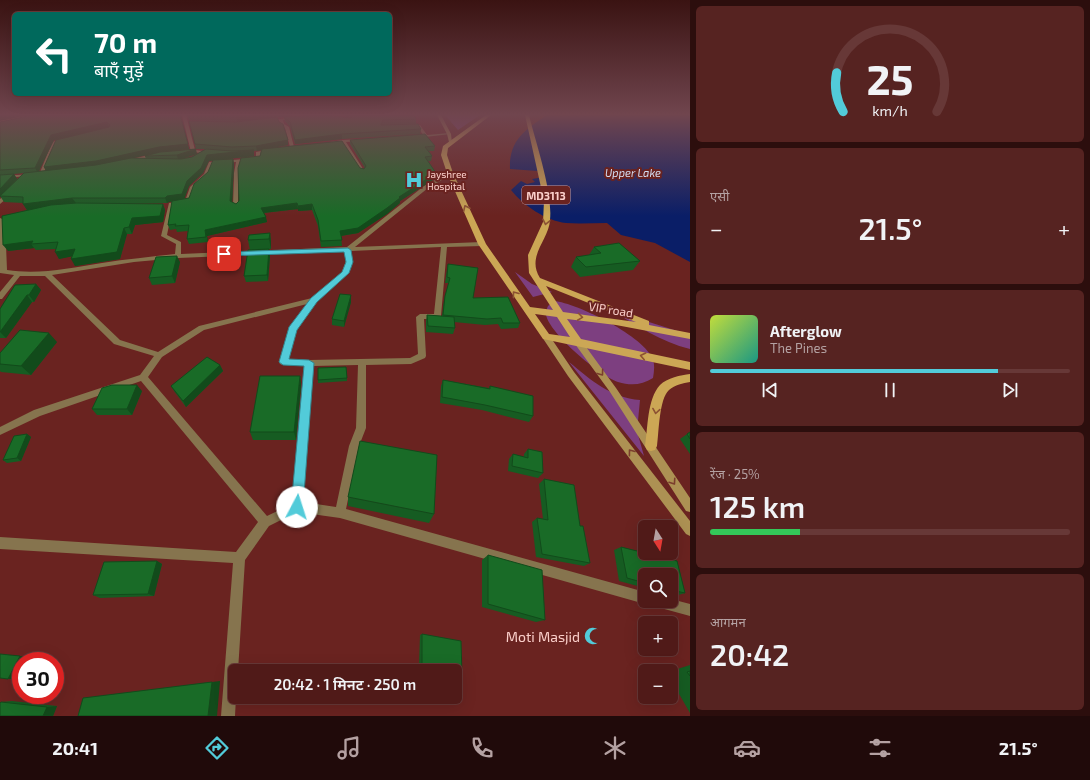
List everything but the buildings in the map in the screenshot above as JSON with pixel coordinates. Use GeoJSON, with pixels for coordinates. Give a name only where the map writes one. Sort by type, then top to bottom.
{"type":"FeatureCollection","features":[{"type":"Feature","properties":{"kind":"main road"},"geometry":{"type":"LineString","coordinates":[[445,148],[444,155],[450,173],[482,244],[571,374],[690,530]]}},
{"type":"Feature","properties":{"kind":"main road","name":"MD3113"},"geometry":{"type":"LineString","coordinates":[[535,148],[547,201],[547,222],[532,255],[536,277]]}},
{"type":"Feature","properties":{"kind":"main road"},"geometry":{"type":"LineString","coordinates":[[536,277],[578,342],[651,446],[690,507]]}},
{"type":"Feature","properties":{"kind":"main road"},"geometry":{"type":"LineString","coordinates":[[536,277],[668,332]]}},
{"type":"Feature","properties":{"kind":"main road","name":"VIP road"},"geometry":{"type":"LineString","coordinates":[[527,310],[560,314],[690,336]]}},
{"type":"Feature","properties":{"kind":"main road"},"geometry":{"type":"LineString","coordinates":[[546,337],[578,342],[690,366]]}},
{"type":"Feature","properties":{"kind":"main road"},"geometry":{"type":"LineString","coordinates":[[651,446],[658,402],[664,388],[681,379],[690,378]]}},
{"type":"Feature","properties":{"kind":"street"},"geometry":{"type":"LineString","coordinates":[[41,175],[51,148]]}},
{"type":"Feature","properties":{"kind":"street"},"geometry":{"type":"LineString","coordinates":[[348,148],[363,172]]}},
{"type":"Feature","properties":{"kind":"street"},"geometry":{"type":"LineString","coordinates":[[252,154],[260,151],[280,149]]}},
{"type":"Feature","properties":{"kind":"street"},"geometry":{"type":"LineString","coordinates":[[185,151],[219,153]]}},
{"type":"Feature","properties":{"kind":"street"},"geometry":{"type":"LineString","coordinates":[[199,158],[206,152]]}},
{"type":"Feature","properties":{"kind":"street"},"geometry":{"type":"LineString","coordinates":[[178,256],[179,243],[164,236],[171,204],[187,202],[192,187],[206,175],[211,162],[258,159],[258,153]]}},
{"type":"Feature","properties":{"kind":"street"},"geometry":{"type":"LineString","coordinates":[[117,163],[161,154]]}},
{"type":"Feature","properties":{"kind":"street"},"geometry":{"type":"LineString","coordinates":[[124,161],[147,163]]}},
{"type":"Feature","properties":{"kind":"street"},"geometry":{"type":"LineString","coordinates":[[236,206],[236,173],[239,161]]}},
{"type":"Feature","properties":{"kind":"street"},"geometry":{"type":"LineString","coordinates":[[348,250],[426,187],[450,173]]}},
{"type":"Feature","properties":{"kind":"street"},"geometry":{"type":"LineString","coordinates":[[0,177],[48,174]]}},
{"type":"Feature","properties":{"kind":"street"},"geometry":{"type":"LineString","coordinates":[[20,182],[25,176]]}},
{"type":"Feature","properties":{"kind":"street"},"geometry":{"type":"LineString","coordinates":[[0,202],[15,187]]}},
{"type":"Feature","properties":{"kind":"street"},"geometry":{"type":"LineString","coordinates":[[163,207],[170,207]]}},
{"type":"Feature","properties":{"kind":"street"},"geometry":{"type":"LineString","coordinates":[[8,218],[1,220],[2,271],[18,274],[47,274],[134,260],[178,256],[482,244]]}},
{"type":"Feature","properties":{"kind":"street"},"geometry":{"type":"LineString","coordinates":[[348,250],[349,262],[345,273],[314,300],[292,329],[283,362],[362,363],[411,361],[422,356],[420,318],[437,316],[444,246]]}},
{"type":"Feature","properties":{"kind":"street"},"geometry":{"type":"LineString","coordinates":[[0,297],[18,274]]}},
{"type":"Feature","properties":{"kind":"street"},"geometry":{"type":"LineString","coordinates":[[47,274],[117,342],[159,355]]}},
{"type":"Feature","properties":{"kind":"street"},"geometry":{"type":"LineString","coordinates":[[0,431],[37,413],[143,377],[159,355],[202,328],[314,300]]}},
{"type":"Feature","properties":{"kind":"street"},"geometry":{"type":"LineString","coordinates":[[297,507],[309,363]]}},
{"type":"Feature","properties":{"kind":"street"},"geometry":{"type":"LineString","coordinates":[[340,513],[354,446],[361,428],[362,363]]}},
{"type":"Feature","properties":{"kind":"street"},"geometry":{"type":"LineString","coordinates":[[143,377],[265,522]]}},
{"type":"Feature","properties":{"kind":"street"},"geometry":{"type":"LineString","coordinates":[[228,716],[239,558],[265,522],[297,507],[340,513],[638,596]]}},
{"type":"Feature","properties":{"kind":"street"},"geometry":{"type":"LineString","coordinates":[[0,543],[239,558]]}},
{"type":"Feature","properties":{"kind":"street"},"geometry":{"type":"LineString","coordinates":[[678,607],[690,610]]}},
{"type":"Feature","properties":{"kind":"shaded area"},"geometry":{"type":"Polygon","coordinates":[[[515,272],[532,284],[552,292],[533,297],[515,272]]]}},
{"type":"Feature","properties":{"kind":"shaded area"},"geometry":{"type":"Polygon","coordinates":[[[554,301],[565,303],[594,314],[638,341],[648,351],[653,360],[653,378],[641,383],[632,384],[618,382],[588,363],[566,343],[549,323],[546,311],[548,306],[554,301]]]}},
{"type":"Feature","properties":{"kind":"shaded area"},"geometry":{"type":"Polygon","coordinates":[[[611,310],[690,335],[690,349],[659,338],[611,310]]]}},
{"type":"Feature","properties":{"kind":"shaded area"},"geometry":{"type":"Polygon","coordinates":[[[569,362],[593,381],[611,392],[630,399],[640,400],[637,431],[644,456],[569,362]]]}},
{"type":"Feature","properties":{"kind":"water","name":"Upper Lake"},"geometry":{"type":"Polygon","coordinates":[[[513,148],[690,148],[690,262],[655,243],[621,235],[607,223],[558,222],[543,216],[528,207],[511,190],[521,181],[527,184],[535,182],[532,179],[544,177],[538,171],[510,169],[513,148]]]}},
{"type":"Feature","properties":{"kind":"place","name":"Jayshree Hospital"},"geometry":{"type":"Point","coordinates":[414,180]}},
{"type":"Feature","properties":{"kind":"place","name":"Moti Masjid"},"geometry":{"type":"Point","coordinates":[593,636]}},
{"type":"Feature","properties":{"kind":"route"},"geometry":{"type":"LineString","coordinates":[[224,254],[348,250],[349,262],[345,273],[314,300],[292,329],[283,362],[309,363],[297,507]]}}]}
